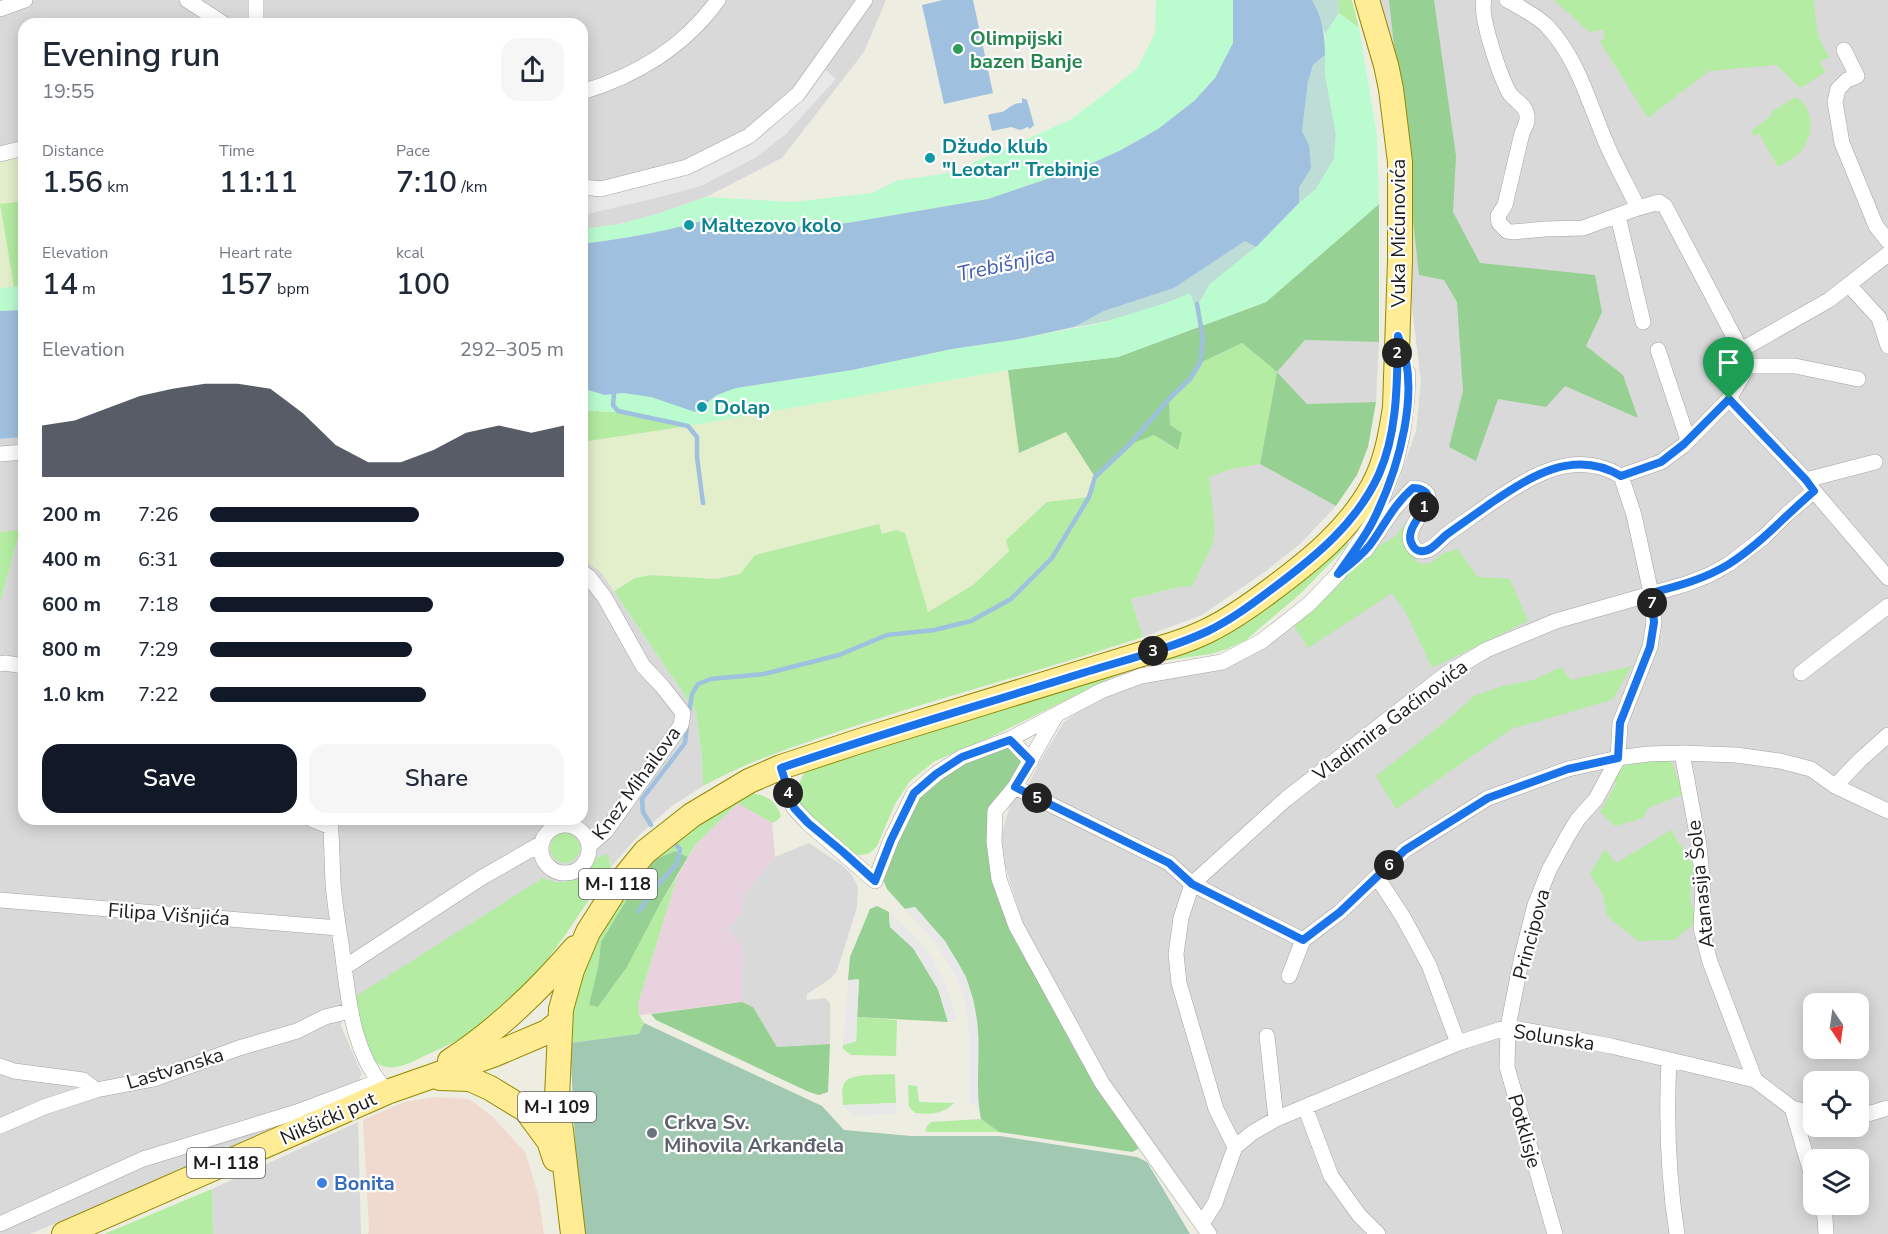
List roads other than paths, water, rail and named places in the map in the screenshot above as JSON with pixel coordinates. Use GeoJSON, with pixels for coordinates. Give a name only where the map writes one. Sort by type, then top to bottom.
{"type":"FeatureCollection","features":[{"type":"Feature","properties":{"kind":"main road","name":"Vuka Mićunovića"},"geometry":{"type":"LineString","coordinates":[[561,1022],[566,988],[588,932],[618,885],[645,852],[692,815],[749,781],[781,768],[863,740],[1171,645],[1210,630],[1252,604],[1303,565],[1334,538],[1355,514],[1380,471],[1393,423],[1398,336],[1399,151],[1386,65],[1367,0]]}},
{"type":"Feature","properties":{"kind":"main road","name":"M-I 118"},"geometry":{"type":"LineString","coordinates":[[423,1079],[500,1025],[548,978],[588,932]]}},
{"type":"Feature","properties":{"kind":"main road","name":"Nikšićki put"},"geometry":{"type":"LineString","coordinates":[[64,1234],[383,1086],[423,1079],[493,1055],[547,1032],[561,1022]]}},
{"type":"Feature","properties":{"kind":"main road","name":"M-I 109"},"geometry":{"type":"LineString","coordinates":[[561,1022],[557,1097],[573,1234]]}},
{"type":"Feature","properties":{"kind":"main road"},"geometry":{"type":"LineString","coordinates":[[423,1079],[444,1077],[470,1079],[526,1110],[549,1140],[568,1192]]}},
{"type":"Feature","properties":{"kind":"street"},"geometry":{"type":"LineString","coordinates":[[0,9],[25,0]]}},
{"type":"Feature","properties":{"kind":"street"},"geometry":{"type":"LineString","coordinates":[[187,0],[215,18]]}},
{"type":"Feature","properties":{"kind":"street"},"geometry":{"type":"LineString","coordinates":[[255,18],[256,0]]}},
{"type":"Feature","properties":{"kind":"street"},"geometry":{"type":"LineString","coordinates":[[588,90],[635,72],[665,53],[690,33],[718,0]]}},
{"type":"Feature","properties":{"kind":"street"},"geometry":{"type":"LineString","coordinates":[[588,188],[601,189],[687,167],[749,136],[798,94],[866,0]]}},
{"type":"Feature","properties":{"kind":"street"},"geometry":{"type":"LineString","coordinates":[[1484,0],[1482,4],[1486,26],[1501,74],[1512,96],[1522,104],[1527,116],[1504,205],[1498,216],[1499,223],[1503,228],[1512,232],[1583,228],[1659,202],[1665,206],[1748,366]]}},
{"type":"Feature","properties":{"kind":"street"},"geometry":{"type":"LineString","coordinates":[[1507,0],[1523,8],[1546,25],[1570,57],[1586,90],[1607,146],[1638,208]]}},
{"type":"Feature","properties":{"kind":"street"},"geometry":{"type":"LineString","coordinates":[[1844,50],[1857,76],[1847,80],[1838,89],[1835,102],[1842,143],[1876,226],[1888,241]]}},
{"type":"Feature","properties":{"kind":"street"},"geometry":{"type":"LineString","coordinates":[[0,154],[18,150]]}},
{"type":"Feature","properties":{"kind":"street"},"geometry":{"type":"LineString","coordinates":[[1618,216],[1643,322]]}},
{"type":"Feature","properties":{"kind":"street"},"geometry":{"type":"LineString","coordinates":[[1741,350],[1829,300],[1888,254]]}},
{"type":"Feature","properties":{"kind":"street"},"geometry":{"type":"LineString","coordinates":[[1850,285],[1879,318],[1888,346]]}},
{"type":"Feature","properties":{"kind":"street"},"geometry":{"type":"LineString","coordinates":[[1338,574],[1374,520],[1396,463],[1403,431],[1408,387],[1406,358],[1398,336]]}},
{"type":"Feature","properties":{"kind":"street"},"geometry":{"type":"LineString","coordinates":[[1658,350],[1688,441]]}},
{"type":"Feature","properties":{"kind":"street"},"geometry":{"type":"LineString","coordinates":[[1748,366],[1795,366],[1858,379]]}},
{"type":"Feature","properties":{"kind":"street"},"geometry":{"type":"LineString","coordinates":[[781,768],[794,808],[875,881],[891,840],[914,793],[936,774],[962,757],[1010,740],[1101,691],[1142,676],[1222,662],[1262,641],[1310,604],[1338,574],[1356,560],[1369,546],[1393,510],[1413,488],[1425,491],[1428,501],[1416,518],[1410,538],[1411,544],[1421,552],[1430,550],[1447,534],[1523,482],[1559,466],[1588,465],[1607,468],[1621,476],[1661,462],[1688,441],[1729,399],[1748,366]]}},
{"type":"Feature","properties":{"kind":"street"},"geometry":{"type":"LineString","coordinates":[[1729,399],[1810,486],[1888,578]]}},
{"type":"Feature","properties":{"kind":"street"},"geometry":{"type":"LineString","coordinates":[[0,454],[18,452]]}},
{"type":"Feature","properties":{"kind":"street"},"geometry":{"type":"LineString","coordinates":[[1810,486],[1875,462]]}},
{"type":"Feature","properties":{"kind":"street","name":"Principova"},"geometry":{"type":"LineString","coordinates":[[1508,1027],[1535,905],[1549,870],[1572,828],[1596,799],[1618,758],[1620,723],[1650,647],[1654,622],[1651,593],[1634,514],[1621,476]]}},
{"type":"Feature","properties":{"kind":"street","name":"Vladimira Gaćinovića"},"geometry":{"type":"LineString","coordinates":[[1192,884],[1286,799],[1446,674],[1486,651],[1556,621],[1686,584],[1729,564],[1764,537],[1810,486]]}},
{"type":"Feature","properties":{"kind":"street","name":"Knez Mihailova"},"geometry":{"type":"LineString","coordinates":[[588,577],[605,598],[643,666],[683,713],[681,725],[606,831],[589,846]]}},
{"type":"Feature","properties":{"kind":"street"},"geometry":{"type":"LineString","coordinates":[[1802,673],[1888,606]]}},
{"type":"Feature","properties":{"kind":"street"},"geometry":{"type":"LineString","coordinates":[[0,664],[18,665]]}},
{"type":"Feature","properties":{"kind":"street"},"geometry":{"type":"LineString","coordinates":[[1056,716],[1015,787],[995,811],[994,842],[999,879],[1016,926],[1102,1083],[1205,1229]]}},
{"type":"Feature","properties":{"kind":"street"},"geometry":{"type":"LineString","coordinates":[[1835,786],[1888,735]]}},
{"type":"Feature","properties":{"kind":"street"},"geometry":{"type":"LineString","coordinates":[[1010,740],[1031,761]]}},
{"type":"Feature","properties":{"kind":"street"},"geometry":{"type":"LineString","coordinates":[[1289,976],[1303,940],[1340,912],[1405,850],[1488,798],[1568,769],[1618,758],[1682,753],[1736,755],[1780,761],[1811,770],[1835,786],[1888,811]]}},
{"type":"Feature","properties":{"kind":"street","name":"Atanasija Šole"},"geometry":{"type":"LineString","coordinates":[[1682,753],[1699,845],[1702,887],[1701,928],[1710,962],[1755,1080]]}},
{"type":"Feature","properties":{"kind":"street"},"geometry":{"type":"LineString","coordinates":[[1015,787],[1169,863],[1192,884],[1303,940]]}},
{"type":"Feature","properties":{"kind":"street"},"geometry":{"type":"LineString","coordinates":[[330,825],[333,883],[350,1011],[362,1048],[383,1086]]}},
{"type":"Feature","properties":{"kind":"street"},"geometry":{"type":"LineString","coordinates":[[559,826],[575,827],[587,838],[589,846],[589,855],[585,862],[574,872],[552,870],[542,858],[542,843],[545,836],[559,826]]}},
{"type":"Feature","properties":{"kind":"street"},"geometry":{"type":"LineString","coordinates":[[345,967],[481,878],[542,843]]}},
{"type":"Feature","properties":{"kind":"street"},"geometry":{"type":"LineString","coordinates":[[1377,876],[1430,965],[1458,1043]]}},
{"type":"Feature","properties":{"kind":"street"},"geometry":{"type":"LineString","coordinates":[[1192,884],[1181,918],[1176,954],[1179,983],[1216,1109],[1235,1147],[1205,1229]]}},
{"type":"Feature","properties":{"kind":"street","name":"Filipa Višnjića"},"geometry":{"type":"LineString","coordinates":[[0,900],[338,928]]}},
{"type":"Feature","properties":{"kind":"street","name":"Lastvanska"},"geometry":{"type":"LineString","coordinates":[[0,1126],[45,1107],[96,1090],[154,1079],[297,1030],[325,1017],[350,1011]]}},
{"type":"Feature","properties":{"kind":"street","name":"Solunska"},"geometry":{"type":"LineString","coordinates":[[1235,1147],[1252,1133],[1276,1119],[1458,1043],[1508,1027],[1611,1046],[1755,1080],[1792,1108],[1803,1111]]}},
{"type":"Feature","properties":{"kind":"street","name":"Potklisje"},"geometry":{"type":"LineString","coordinates":[[1508,1027],[1507,1067],[1555,1234]]}},
{"type":"Feature","properties":{"kind":"street"},"geometry":{"type":"LineString","coordinates":[[1267,1036],[1276,1119]]}},
{"type":"Feature","properties":{"kind":"street"},"geometry":{"type":"LineString","coordinates":[[1670,1060],[1667,1107],[1668,1158],[1671,1201],[1677,1234]]}},
{"type":"Feature","properties":{"kind":"street"},"geometry":{"type":"LineString","coordinates":[[0,1066],[14,1071],[83,1080],[96,1090]]}},
{"type":"Feature","properties":{"kind":"street","name":"Nikšićki put"},"geometry":{"type":"LineString","coordinates":[[0,1224],[143,1159],[383,1086]]}},
{"type":"Feature","properties":{"kind":"street"},"geometry":{"type":"LineString","coordinates":[[1305,1107],[1331,1176],[1359,1215],[1378,1234]]}},
{"type":"Feature","properties":{"kind":"street"},"geometry":{"type":"LineString","coordinates":[[1792,1108],[1804,1149]]}},
{"type":"Feature","properties":{"kind":"street"},"geometry":{"type":"LineString","coordinates":[[1869,1114],[1888,1108]]}},
{"type":"Feature","properties":{"kind":"street"},"geometry":{"type":"LineString","coordinates":[[1824,1215],[1826,1234]]}},
{"type":"Feature","properties":{"kind":"water","name":"Olimpijski bazen Banje"},"geometry":{"type":"Polygon","coordinates":[[[943,0],[973,0],[993,93],[944,104],[922,5],[943,0]]]}},
{"type":"Feature","properties":{"kind":"water","name":"Trebišnjica"},"geometry":{"type":"Polygon","coordinates":[[[1233,0],[1312,0],[1321,20],[1325,55],[1313,65],[1308,82],[1302,131],[1309,145],[1311,168],[1299,188],[1299,203],[1256,247],[1245,241],[1174,288],[1104,311],[1074,327],[852,370],[736,388],[717,395],[695,412],[651,397],[623,393],[604,395],[588,390],[588,243],[649,234],[714,217],[733,230],[812,226],[847,223],[988,199],[1088,165],[1158,129],[1194,101],[1215,78],[1233,43],[1233,0]]]}},
{"type":"Feature","properties":{"kind":"water"},"geometry":{"type":"Polygon","coordinates":[[[1022,98],[1027,100],[1034,125],[1030,129],[1028,127],[1020,130],[1011,127],[992,131],[988,115],[1002,112],[1014,104],[1022,103],[1022,98]]]}},
{"type":"Feature","properties":{"kind":"water"},"geometry":{"type":"Polygon","coordinates":[[[18,310],[18,438],[0,439],[0,311],[18,310]]]}},
{"type":"Feature","properties":{"kind":"waterway"},"geometry":{"type":"LineString","coordinates":[[689,713],[692,694],[698,684],[711,679],[764,674],[839,655],[887,635],[934,630],[971,621],[1011,599],[1052,558],[1089,497],[1095,477],[1129,445],[1169,399],[1190,379],[1200,363],[1203,339],[1197,304]]}},
{"type":"Feature","properties":{"kind":"waterway"},"geometry":{"type":"LineString","coordinates":[[614,394],[613,405],[618,411],[688,426],[697,437],[697,457],[703,503]]}},
{"type":"Feature","properties":{"kind":"waterway"},"geometry":{"type":"LineString","coordinates":[[651,825],[643,812],[642,799],[685,743],[687,725]]}},
{"type":"Feature","properties":{"kind":"waterway"},"geometry":{"type":"LineString","coordinates":[[639,911],[660,882],[677,864],[680,849],[672,841]]}},
{"type":"Feature","properties":{"kind":"place","name":"Olimpijski bazen Banje"},"geometry":{"type":"Point","coordinates":[958,49]}},
{"type":"Feature","properties":{"kind":"place","name":"Džudo klub \"Leotar\" Trebinje"},"geometry":{"type":"Point","coordinates":[930,158]}},
{"type":"Feature","properties":{"kind":"place","name":"Maltezovo kolo"},"geometry":{"type":"Point","coordinates":[689,225]}},
{"type":"Feature","properties":{"kind":"place","name":"Dolap"},"geometry":{"type":"Point","coordinates":[702,407]}},
{"type":"Feature","properties":{"kind":"place","name":"Crkva Sv. Mihovila Arkanđela"},"geometry":{"type":"Point","coordinates":[652,1133]}},
{"type":"Feature","properties":{"kind":"place","name":"Bonita"},"geometry":{"type":"Point","coordinates":[322,1183]}}]}
